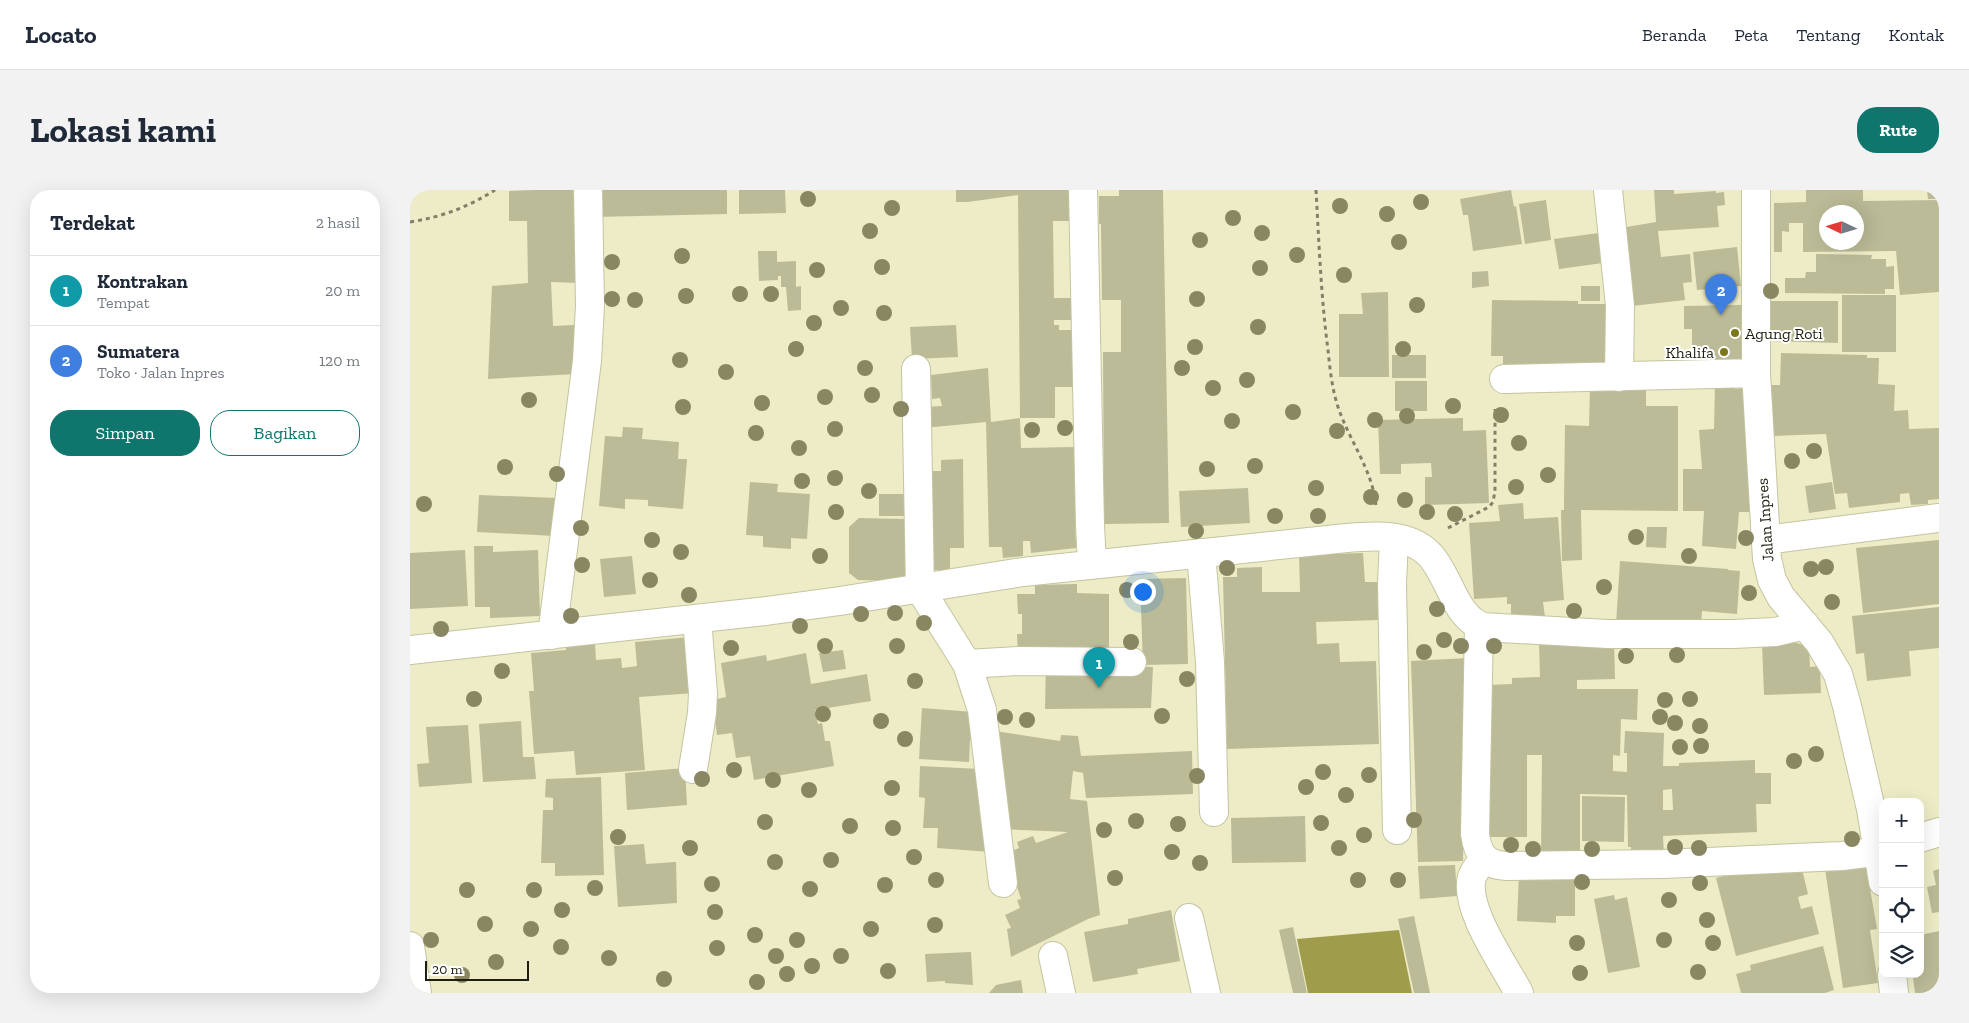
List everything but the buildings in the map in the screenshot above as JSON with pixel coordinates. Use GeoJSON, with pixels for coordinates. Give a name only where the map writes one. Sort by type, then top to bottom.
{"type":"FeatureCollection","features":[{"type":"Feature","properties":{"kind":"street"},"geometry":{"type":"LineString","coordinates":[[552,635],[588,361],[590,305],[588,190]]}},
{"type":"Feature","properties":{"kind":"street"},"geometry":{"type":"LineString","coordinates":[[1083,190],[1092,564]]}},
{"type":"Feature","properties":{"kind":"street"},"geometry":{"type":"LineString","coordinates":[[1608,190],[1620,306],[1619,377]]}},
{"type":"Feature","properties":{"kind":"street","name":"Jalan Inpres"},"geometry":{"type":"LineString","coordinates":[[1756,190],[1756,373],[1766,559],[1772,580],[1785,604],[1806,625],[1828,654],[1838,674],[1879,845]]}},
{"type":"Feature","properties":{"kind":"street"},"geometry":{"type":"LineString","coordinates":[[916,368],[920,589],[967,664],[982,710],[1004,883]]}},
{"type":"Feature","properties":{"kind":"street"},"geometry":{"type":"LineString","coordinates":[[1504,379],[1756,373]]}},
{"type":"Feature","properties":{"kind":"street"},"geometry":{"type":"LineString","coordinates":[[1766,540],[1939,518]]}},
{"type":"Feature","properties":{"kind":"street"},"geometry":{"type":"LineString","coordinates":[[410,650],[697,619],[840,601],[1000,575],[1337,539],[1396,540],[1426,551],[1435,562],[1462,609],[1470,620],[1479,625],[1525,630],[1608,634],[1733,634],[1775,632],[1806,625]]}},
{"type":"Feature","properties":{"kind":"street"},"geometry":{"type":"LineString","coordinates":[[1396,540],[1392,584],[1397,830]]}},
{"type":"Feature","properties":{"kind":"street"},"geometry":{"type":"LineString","coordinates":[[1202,553],[1210,662],[1214,812]]}},
{"type":"Feature","properties":{"kind":"street"},"geometry":{"type":"LineString","coordinates":[[692,769],[702,713],[703,693],[697,619]]}},
{"type":"Feature","properties":{"kind":"street"},"geometry":{"type":"LineString","coordinates":[[1479,625],[1476,834],[1479,851],[1484,858],[1495,864],[1507,866],[1663,864],[1842,856],[1879,849]]}},
{"type":"Feature","properties":{"kind":"street"},"geometry":{"type":"LineString","coordinates":[[967,664],[1018,661],[1132,662]]}},
{"type":"Feature","properties":{"kind":"street"},"geometry":{"type":"LineString","coordinates":[[1924,837],[1939,832]]}},
{"type":"Feature","properties":{"kind":"street"},"geometry":{"type":"LineString","coordinates":[[1484,858],[1472,876],[1472,891],[1477,913],[1487,938],[1519,993]]}},
{"type":"Feature","properties":{"kind":"street"},"geometry":{"type":"LineString","coordinates":[[1189,918],[1206,993]]}},
{"type":"Feature","properties":{"kind":"street"},"geometry":{"type":"LineString","coordinates":[[410,946],[417,993]]}},
{"type":"Feature","properties":{"kind":"street"},"geometry":{"type":"LineString","coordinates":[[1053,956],[1061,993]]}},
{"type":"Feature","properties":{"kind":"street"},"geometry":{"type":"LineString","coordinates":[[1892,978],[1894,993]]}},
{"type":"Feature","properties":{"kind":"path"},"geometry":{"type":"LineString","coordinates":[[410,222],[450,213],[474,203],[495,190]]}},
{"type":"Feature","properties":{"kind":"path"},"geometry":{"type":"LineString","coordinates":[[1316,190],[1323,313],[1337,406],[1366,471],[1375,498],[1396,540],[1488,507],[1493,502],[1495,491],[1495,384],[1504,379]]}},
{"type":"Feature","properties":{"kind":"shaded area"},"geometry":{"type":"Polygon","coordinates":[[[1399,930],[1412,993],[1308,993],[1297,939],[1399,930]]]}},
{"type":"Feature","properties":{"kind":"place","name":"Sumatera"},"geometry":{"type":"Point","coordinates":[1721,315]}},
{"type":"Feature","properties":{"kind":"place","name":"Agung Roti"},"geometry":{"type":"Point","coordinates":[1735,333]}},
{"type":"Feature","properties":{"kind":"place","name":"Khalifa"},"geometry":{"type":"Point","coordinates":[1724,352]}},
{"type":"Feature","properties":{"kind":"place","name":"Kontrakan"},"geometry":{"type":"Point","coordinates":[1099,688]}}]}
